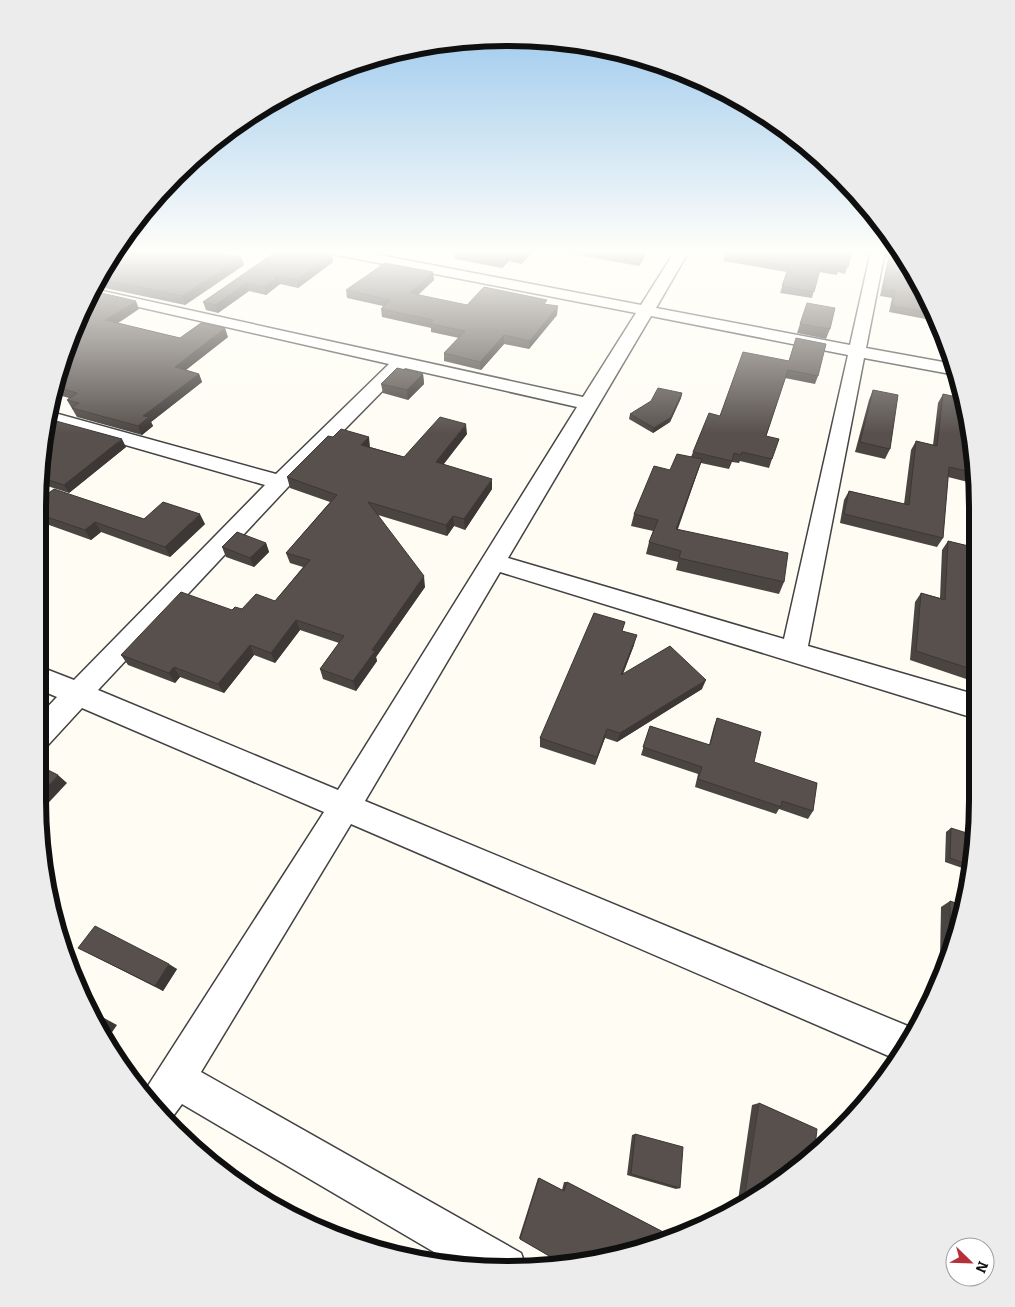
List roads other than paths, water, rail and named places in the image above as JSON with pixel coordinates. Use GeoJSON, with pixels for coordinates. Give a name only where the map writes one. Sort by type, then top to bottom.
{"type":"FeatureCollection","features":[{"type":"Feature","properties":{"kind":"street"},"geometry":{"type":"LineString","coordinates":[[177,312],[588,404]]}},
{"type":"Feature","properties":{"kind":"street"},"geometry":{"type":"LineString","coordinates":[[487,1260],[166,1093],[344,808],[492,561],[645,312]]}},
{"type":"Feature","properties":{"kind":"street"},"geometry":{"type":"LineString","coordinates":[[656,312],[947,369]]}},
{"type":"Feature","properties":{"kind":"street"},"geometry":{"type":"LineString","coordinates":[[794,651],[865,312]]}},
{"type":"Feature","properties":{"kind":"street"},"geometry":{"type":"LineString","coordinates":[[46,728],[280,482],[401,362]]}},
{"type":"Feature","properties":{"kind":"street"},"geometry":{"type":"LineString","coordinates":[[55,418],[280,482]]}},
{"type":"Feature","properties":{"kind":"street"},"geometry":{"type":"LineString","coordinates":[[492,561],[969,705]]}},
{"type":"Feature","properties":{"kind":"street"},"geometry":{"type":"LineString","coordinates":[[46,680],[900,1042]]}}]}
